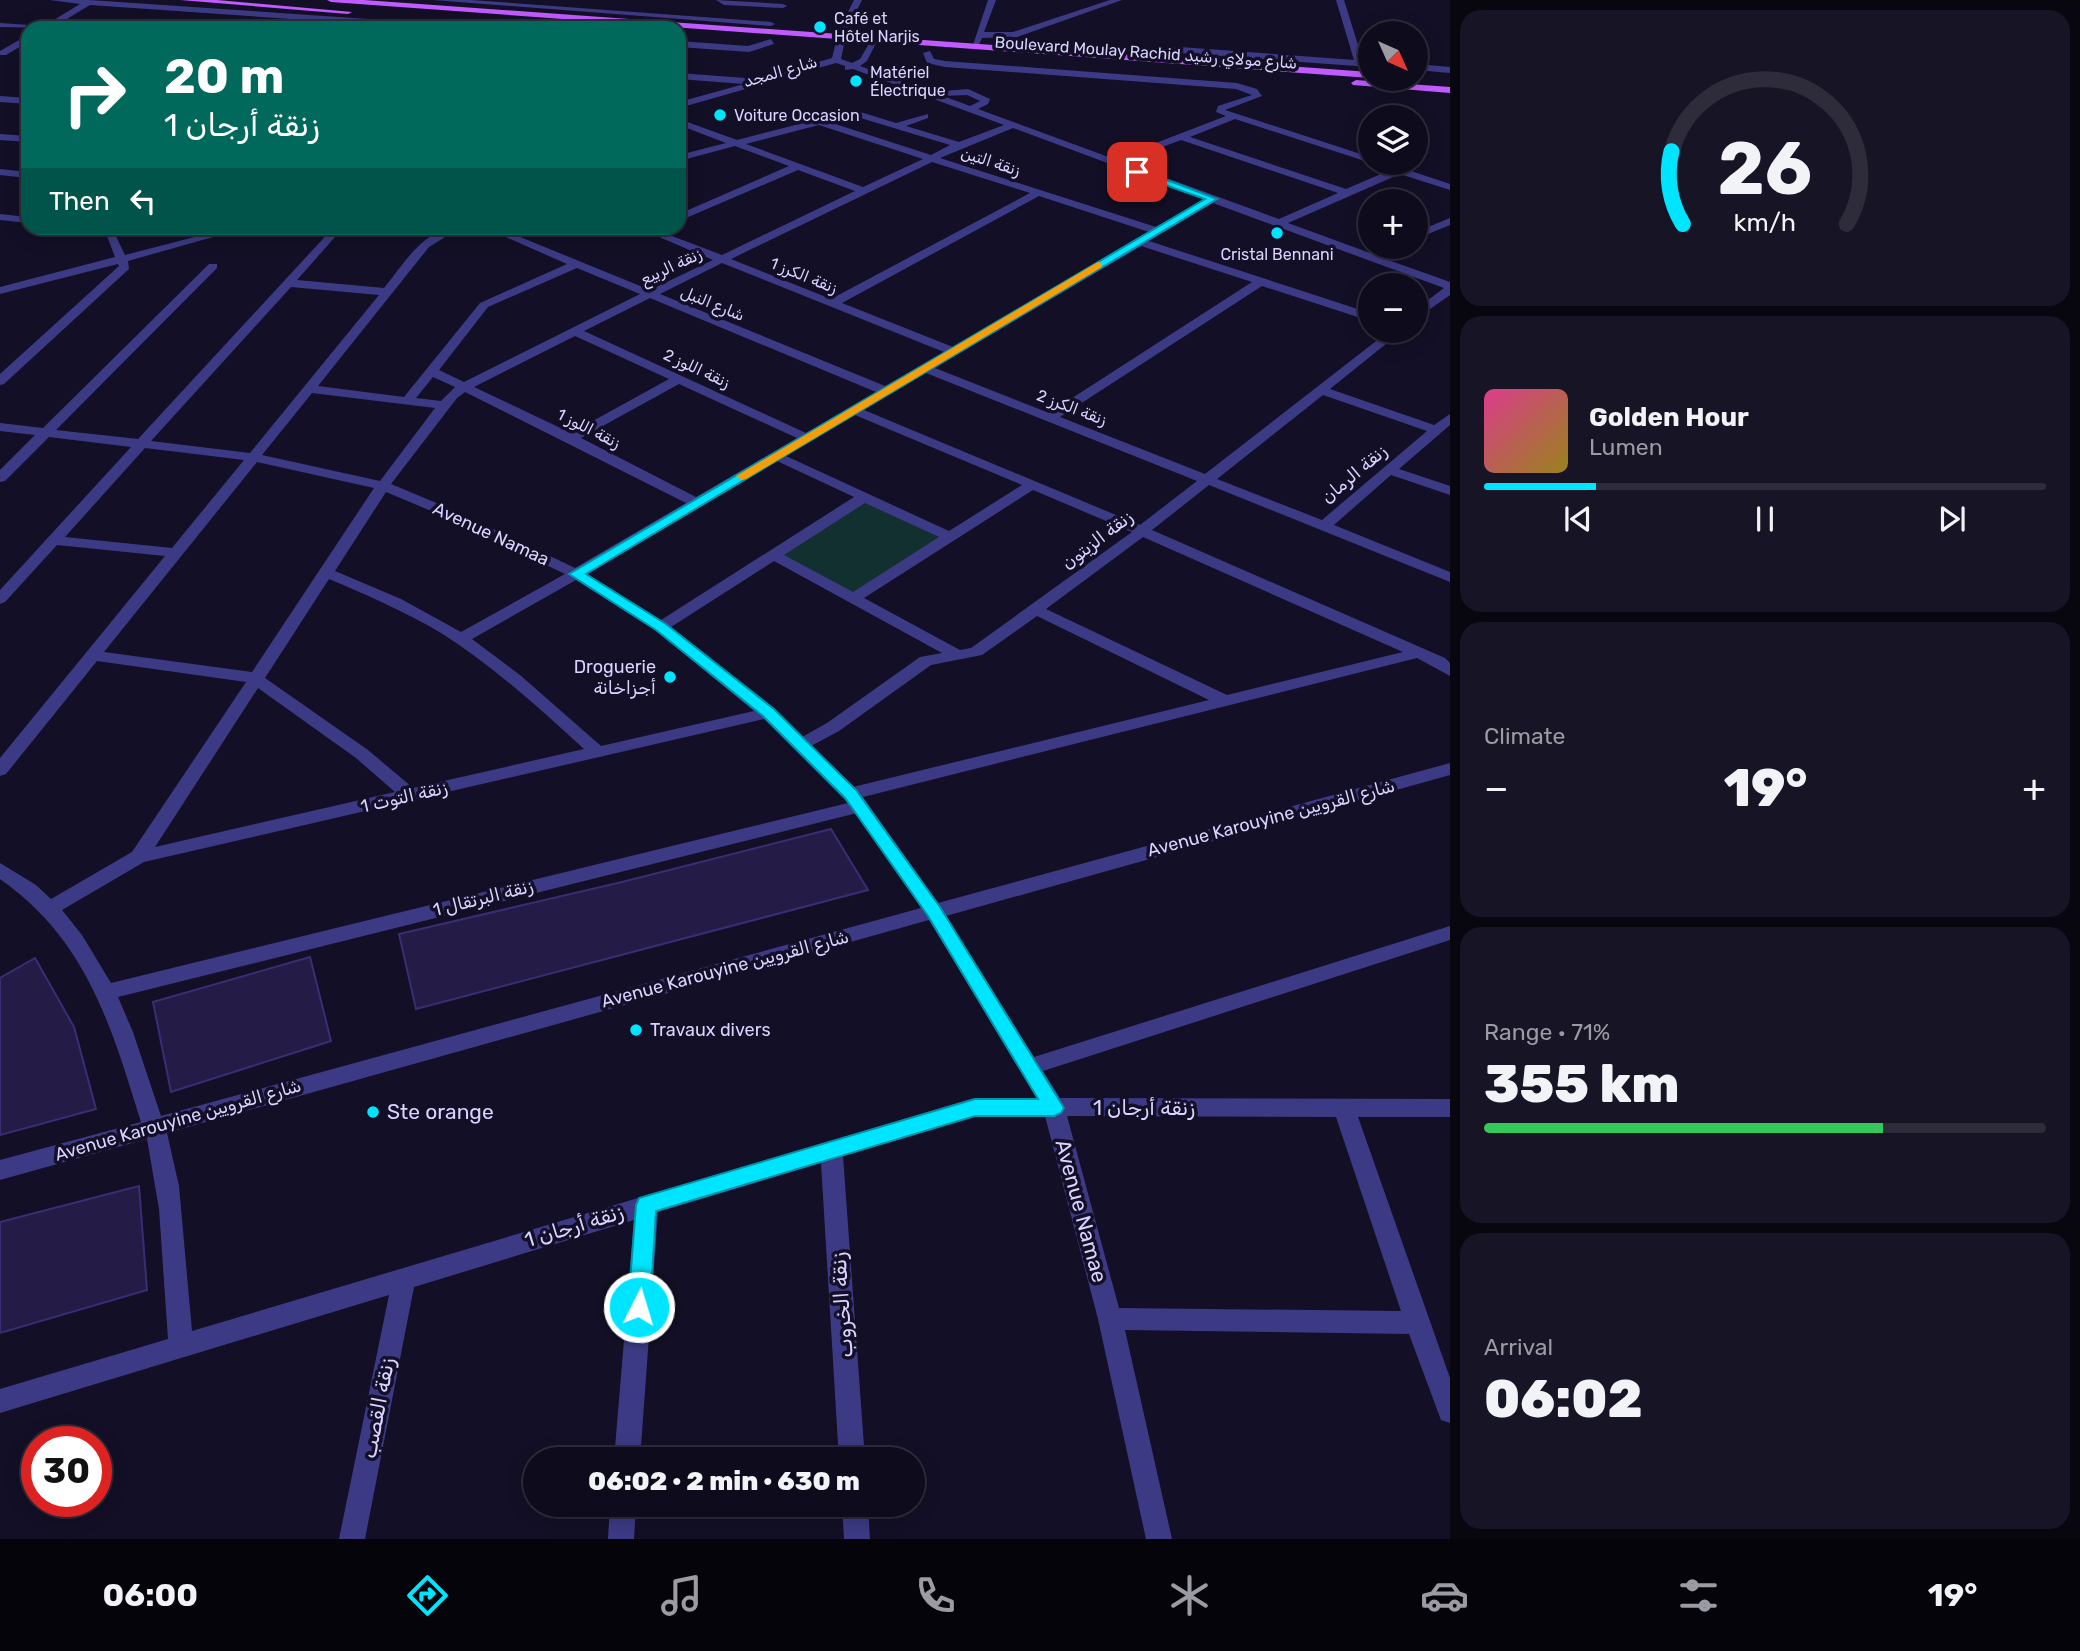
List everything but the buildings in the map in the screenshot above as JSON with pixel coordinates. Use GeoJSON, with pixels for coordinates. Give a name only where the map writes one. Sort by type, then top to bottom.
{"type":"FeatureCollection","features":[{"type":"Feature","properties":{"kind":"main road"},"geometry":{"type":"LineString","coordinates":[[184,0],[480,21]]}},
{"type":"Feature","properties":{"kind":"main road","name":"Boulevard Moulay Rachid شارع مولاي رشيد"},"geometry":{"type":"LineString","coordinates":[[331,0],[672,21]]}},
{"type":"Feature","properties":{"kind":"main road","name":"Boulevard Moulay Rachid شارع مولاي رشيد"},"geometry":{"type":"LineString","coordinates":[[686,22],[769,27],[841,37],[1358,74]]}},
{"type":"Feature","properties":{"kind":"main road"},"geometry":{"type":"LineString","coordinates":[[686,36],[782,43]]}},
{"type":"Feature","properties":{"kind":"main road","name":"Boulevard Moulay Rachid شارع مولاي رشيد"},"geometry":{"type":"LineString","coordinates":[[827,47],[1450,90]]}},
{"type":"Feature","properties":{"kind":"main road"},"geometry":{"type":"LineString","coordinates":[[1428,79],[1450,80]]}},
{"type":"Feature","properties":{"kind":"street"},"geometry":{"type":"LineString","coordinates":[[54,0],[366,21]]}},
{"type":"Feature","properties":{"kind":"street"},"geometry":{"type":"LineString","coordinates":[[437,0],[769,27],[785,3]]}},
{"type":"Feature","properties":{"kind":"street"},"geometry":{"type":"LineString","coordinates":[[579,10],[587,0]]}},
{"type":"Feature","properties":{"kind":"street"},"geometry":{"type":"LineString","coordinates":[[720,0],[724,3],[785,3]]}},
{"type":"Feature","properties":{"kind":"street","name":"شارع المجد"},"geometry":{"type":"LineString","coordinates":[[686,103],[836,60],[841,37],[858,0]]}},
{"type":"Feature","properties":{"kind":"street"},"geometry":{"type":"LineString","coordinates":[[975,46],[992,0]]}},
{"type":"Feature","properties":{"kind":"street"},"geometry":{"type":"LineString","coordinates":[[980,35],[1014,35],[1118,0]]}},
{"type":"Feature","properties":{"kind":"street"},"geometry":{"type":"LineString","coordinates":[[1340,0],[1358,61]]}},
{"type":"Feature","properties":{"kind":"street"},"geometry":{"type":"LineString","coordinates":[[57,21],[89,3]]}},
{"type":"Feature","properties":{"kind":"street"},"geometry":{"type":"LineString","coordinates":[[0,25],[21,26]]}},
{"type":"Feature","properties":{"kind":"street","name":"شارع المجد"},"geometry":{"type":"LineString","coordinates":[[686,113],[855,66],[863,61],[876,39]]}},
{"type":"Feature","properties":{"kind":"street"},"geometry":{"type":"LineString","coordinates":[[1,53],[21,42]]}},
{"type":"Feature","properties":{"kind":"street"},"geometry":{"type":"LineString","coordinates":[[686,44],[749,49],[771,42]]}},
{"type":"Feature","properties":{"kind":"street"},"geometry":{"type":"LineString","coordinates":[[1155,59],[1164,51],[1180,50],[1358,64]]}},
{"type":"Feature","properties":{"kind":"street"},"geometry":{"type":"LineString","coordinates":[[1,53],[15,54]]}},
{"type":"Feature","properties":{"kind":"street"},"geometry":{"type":"LineString","coordinates":[[926,53],[930,61],[945,64],[1237,86],[1257,93],[1257,96],[1219,110],[1358,156]]}},
{"type":"Feature","properties":{"kind":"street"},"geometry":{"type":"LineString","coordinates":[[836,60],[1358,253]]}},
{"type":"Feature","properties":{"kind":"street"},"geometry":{"type":"LineString","coordinates":[[1428,68],[1450,70]]}},
{"type":"Feature","properties":{"kind":"street"},"geometry":{"type":"LineString","coordinates":[[686,77],[760,82]]}},
{"type":"Feature","properties":{"kind":"street"},"geometry":{"type":"LineString","coordinates":[[930,96],[945,92],[965,92],[985,99],[985,102],[968,110]]}},
{"type":"Feature","properties":{"kind":"street"},"geometry":{"type":"LineString","coordinates":[[0,99],[21,100]]}},
{"type":"Feature","properties":{"kind":"street"},"geometry":{"type":"LineString","coordinates":[[686,156],[854,113],[959,145]]}},
{"type":"Feature","properties":{"kind":"street"},"geometry":{"type":"LineString","coordinates":[[896,126],[925,116]]}},
{"type":"Feature","properties":{"kind":"street"},"geometry":{"type":"LineString","coordinates":[[1112,163],[1235,116]]}},
{"type":"Feature","properties":{"kind":"street","name":"زنقة التين"},"geometry":{"type":"LineString","coordinates":[[816,121],[1157,231]]}},
{"type":"Feature","properties":{"kind":"street"},"geometry":{"type":"LineString","coordinates":[[686,125],[864,191]]}},
{"type":"Feature","properties":{"kind":"street","name":"زنقة الربيع"},"geometry":{"type":"LineString","coordinates":[[139,857],[383,486],[442,405],[465,386],[650,293],[959,145],[1011,126]]}},
{"type":"Feature","properties":{"kind":"street"},"geometry":{"type":"LineString","coordinates":[[0,137],[21,138]]}},
{"type":"Feature","properties":{"kind":"street"},"geometry":{"type":"LineString","coordinates":[[1181,137],[1348,193]]}},
{"type":"Feature","properties":{"kind":"street"},"geometry":{"type":"LineString","coordinates":[[686,215],[796,167]]}},
{"type":"Feature","properties":{"kind":"street"},"geometry":{"type":"LineString","coordinates":[[1,172],[21,174]]}},
{"type":"Feature","properties":{"kind":"street"},"geometry":{"type":"LineString","coordinates":[[1279,223],[1388,175]]}},
{"type":"Feature","properties":{"kind":"street"},"geometry":{"type":"LineString","coordinates":[[1414,175],[1450,187]]}},
{"type":"Feature","properties":{"kind":"street"},"geometry":{"type":"LineString","coordinates":[[832,303],[1038,193]]}},
{"type":"Feature","properties":{"kind":"street"},"geometry":{"type":"LineString","coordinates":[[461,639],[1212,199]]}},
{"type":"Feature","properties":{"kind":"street"},"geometry":{"type":"LineString","coordinates":[[0,217],[21,219]]}},
{"type":"Feature","properties":{"kind":"street"},"geometry":{"type":"LineString","coordinates":[[1428,230],[1450,220]]}},
{"type":"Feature","properties":{"kind":"street"},"geometry":{"type":"LineString","coordinates":[[0,381],[125,267],[112,235]]}},
{"type":"Feature","properties":{"kind":"street"},"geometry":{"type":"LineString","coordinates":[[0,291],[212,235]]}},
{"type":"Feature","properties":{"kind":"street"},"geometry":{"type":"LineString","coordinates":[[0,598],[332,235]]}},
{"type":"Feature","properties":{"kind":"street"},"geometry":{"type":"LineString","coordinates":[[0,770],[425,246],[443,235]]}},
{"type":"Feature","properties":{"kind":"street","name":"شارع النبل"},"geometry":{"type":"LineString","coordinates":[[507,235],[885,391]]}},
{"type":"Feature","properties":{"kind":"street","name":"زنقة الكرز 1"},"geometry":{"type":"LineString","coordinates":[[667,235],[953,351]]}},
{"type":"Feature","properties":{"kind":"street"},"geometry":{"type":"LineString","coordinates":[[1138,241],[1358,313]]}},
{"type":"Feature","properties":{"kind":"street"},"geometry":{"type":"LineString","coordinates":[[1375,259],[1450,288]]}},
{"type":"Feature","properties":{"kind":"street"},"geometry":{"type":"LineString","coordinates":[[408,400],[484,304],[576,264]]}},
{"type":"Feature","properties":{"kind":"street"},"geometry":{"type":"LineString","coordinates":[[0,478],[213,266]]}},
{"type":"Feature","properties":{"kind":"street"},"geometry":{"type":"LineString","coordinates":[[1050,418],[1260,282]]}},
{"type":"Feature","properties":{"kind":"street"},"geometry":{"type":"LineString","coordinates":[[287,283],[387,292]]}},
{"type":"Feature","properties":{"kind":"street"},"geometry":{"type":"LineString","coordinates":[[1428,305],[1450,288]]}},
{"type":"Feature","properties":{"kind":"street","name":"زنقة اللوز 2"},"geometry":{"type":"LineString","coordinates":[[574,331],[807,438]]}},
{"type":"Feature","properties":{"kind":"street","name":"زنقة الزيتون"},"geometry":{"type":"LineString","coordinates":[[801,744],[833,727],[926,661],[958,656],[988,645],[1142,531],[1381,343]]}},
{"type":"Feature","properties":{"kind":"street","name":"زنقة الكرز 2"},"geometry":{"type":"LineString","coordinates":[[924,368],[1324,526]]}},
{"type":"Feature","properties":{"kind":"street","name":"زنقة اللوز 1"},"geometry":{"type":"LineString","coordinates":[[431,371],[571,438],[696,503]]}},
{"type":"Feature","properties":{"kind":"street"},"geometry":{"type":"LineString","coordinates":[[571,438],[679,379]]}},
{"type":"Feature","properties":{"kind":"street"},"geometry":{"type":"LineString","coordinates":[[309,389],[442,405]]}},
{"type":"Feature","properties":{"kind":"street"},"geometry":{"type":"LineString","coordinates":[[1320,390],[1437,430]]}},
{"type":"Feature","properties":{"kind":"street"},"geometry":{"type":"LineString","coordinates":[[853,410],[1142,531],[1419,653],[1446,661]]}},
{"type":"Feature","properties":{"kind":"street","name":"زنقة الرمان"},"geometry":{"type":"LineString","coordinates":[[1450,418],[1324,526],[1450,577]]}},
{"type":"Feature","properties":{"kind":"street","name":"Avenue Namaa"},"geometry":{"type":"LineString","coordinates":[[0,427],[253,457],[383,486],[453,515],[576,574],[661,627],[768,713],[801,744],[856,800],[934,912]]}},
{"type":"Feature","properties":{"kind":"street"},"geometry":{"type":"LineString","coordinates":[[776,456],[950,537]]}},
{"type":"Feature","properties":{"kind":"street"},"geometry":{"type":"LineString","coordinates":[[1389,470],[1450,491]]}},
{"type":"Feature","properties":{"kind":"street"},"geometry":{"type":"LineString","coordinates":[[854,598],[1032,485]]}},
{"type":"Feature","properties":{"kind":"street"},"geometry":{"type":"LineString","coordinates":[[661,627],[864,497]]}},
{"type":"Feature","properties":{"kind":"street"},"geometry":{"type":"LineString","coordinates":[[54,540],[174,553]]}},
{"type":"Feature","properties":{"kind":"street"},"geometry":{"type":"LineString","coordinates":[[773,555],[958,656]]}},
{"type":"Feature","properties":{"kind":"street"},"geometry":{"type":"LineString","coordinates":[[327,573],[395,601],[461,639],[533,694],[597,752]]}},
{"type":"Feature","properties":{"kind":"street"},"geometry":{"type":"LineString","coordinates":[[1036,610],[1225,701]]}},
{"type":"Feature","properties":{"kind":"street","name":"زنقة البرتقال 1"},"geometry":{"type":"LineString","coordinates":[[106,992],[1419,653]]}},
{"type":"Feature","properties":{"kind":"street"},"geometry":{"type":"LineString","coordinates":[[93,656],[255,678],[362,754],[410,795]]}},
{"type":"Feature","properties":{"kind":"street","name":"زنقة التوت 1"},"geometry":{"type":"LineString","coordinates":[[51,908],[139,857],[768,713]]}},
{"type":"Feature","properties":{"kind":"street","name":"Avenue Karouyine شارع القرويين"},"geometry":{"type":"LineString","coordinates":[[0,1170],[1450,769]]}},
{"type":"Feature","properties":{"kind":"street"},"geometry":{"type":"LineString","coordinates":[[0,870],[23,883],[51,908],[82,948],[106,992],[131,1052],[164,1163],[181,1345]]}},
{"type":"Feature","properties":{"kind":"street","name":"Avenue Namae"},"geometry":{"type":"LineString","coordinates":[[934,912],[1054,1108],[1110,1319],[1159,1539]]}},
{"type":"Feature","properties":{"kind":"street"},"geometry":{"type":"LineString","coordinates":[[1030,1067],[1450,933]]}},
{"type":"Feature","properties":{"kind":"street","name":"زنقة أرجان 1"},"geometry":{"type":"LineString","coordinates":[[0,1401],[975,1107],[1450,1108]]}},
{"type":"Feature","properties":{"kind":"street"},"geometry":{"type":"LineString","coordinates":[[1344,1108],[1450,1411]]}},
{"type":"Feature","properties":{"kind":"street","name":"زنقة الخروب"},"geometry":{"type":"LineString","coordinates":[[831,1150],[851,1447]]}},
{"type":"Feature","properties":{"kind":"street"},"geometry":{"type":"LineString","coordinates":[[628,1447],[646,1205]]}},
{"type":"Feature","properties":{"kind":"street","name":"زنقة القصب"},"geometry":{"type":"LineString","coordinates":[[352,1539],[404,1277]]}},
{"type":"Feature","properties":{"kind":"street"},"geometry":{"type":"LineString","coordinates":[[1110,1319],[1417,1323]]}},
{"type":"Feature","properties":{"kind":"street"},"geometry":{"type":"LineString","coordinates":[[621,1539],[622,1517]]}},
{"type":"Feature","properties":{"kind":"street"},"geometry":{"type":"LineString","coordinates":[[856,1517],[857,1539]]}},
{"type":"Feature","properties":{"kind":"green space"},"geometry":{"type":"Polygon","coordinates":[[[862,500],[945,540],[853,597],[775,555],[862,500]]]}},
{"type":"Feature","properties":{"kind":"slow traffic"},"geometry":{"type":"LineString","coordinates":[[742,476],[1098,265]]}},
{"type":"Feature","properties":{"kind":"place","name":"Café et Hôtel Narjis"},"geometry":{"type":"Point","coordinates":[820,27]}},
{"type":"Feature","properties":{"kind":"place","name":"Matériel Électrique"},"geometry":{"type":"Point","coordinates":[856,81]}},
{"type":"Feature","properties":{"kind":"place","name":"Voiture Occasion"},"geometry":{"type":"Point","coordinates":[720,115]}},
{"type":"Feature","properties":{"kind":"place","name":"Cristal Bennani"},"geometry":{"type":"Point","coordinates":[1277,233]}},
{"type":"Feature","properties":{"kind":"place","name":"Droguerie أجزاخانة"},"geometry":{"type":"Point","coordinates":[670,677]}},
{"type":"Feature","properties":{"kind":"place","name":"Travaux divers"},"geometry":{"type":"Point","coordinates":[636,1030]}},
{"type":"Feature","properties":{"kind":"place","name":"Ste orange"},"geometry":{"type":"Point","coordinates":[373,1112]}},
{"type":"Feature","properties":{"kind":"route"},"geometry":{"type":"LineString","coordinates":[[639,1307],[646,1205],[975,1107],[1054,1108],[934,912],[851,794],[768,713],[661,627],[576,574],[1212,199],[1137,172]]}}]}
